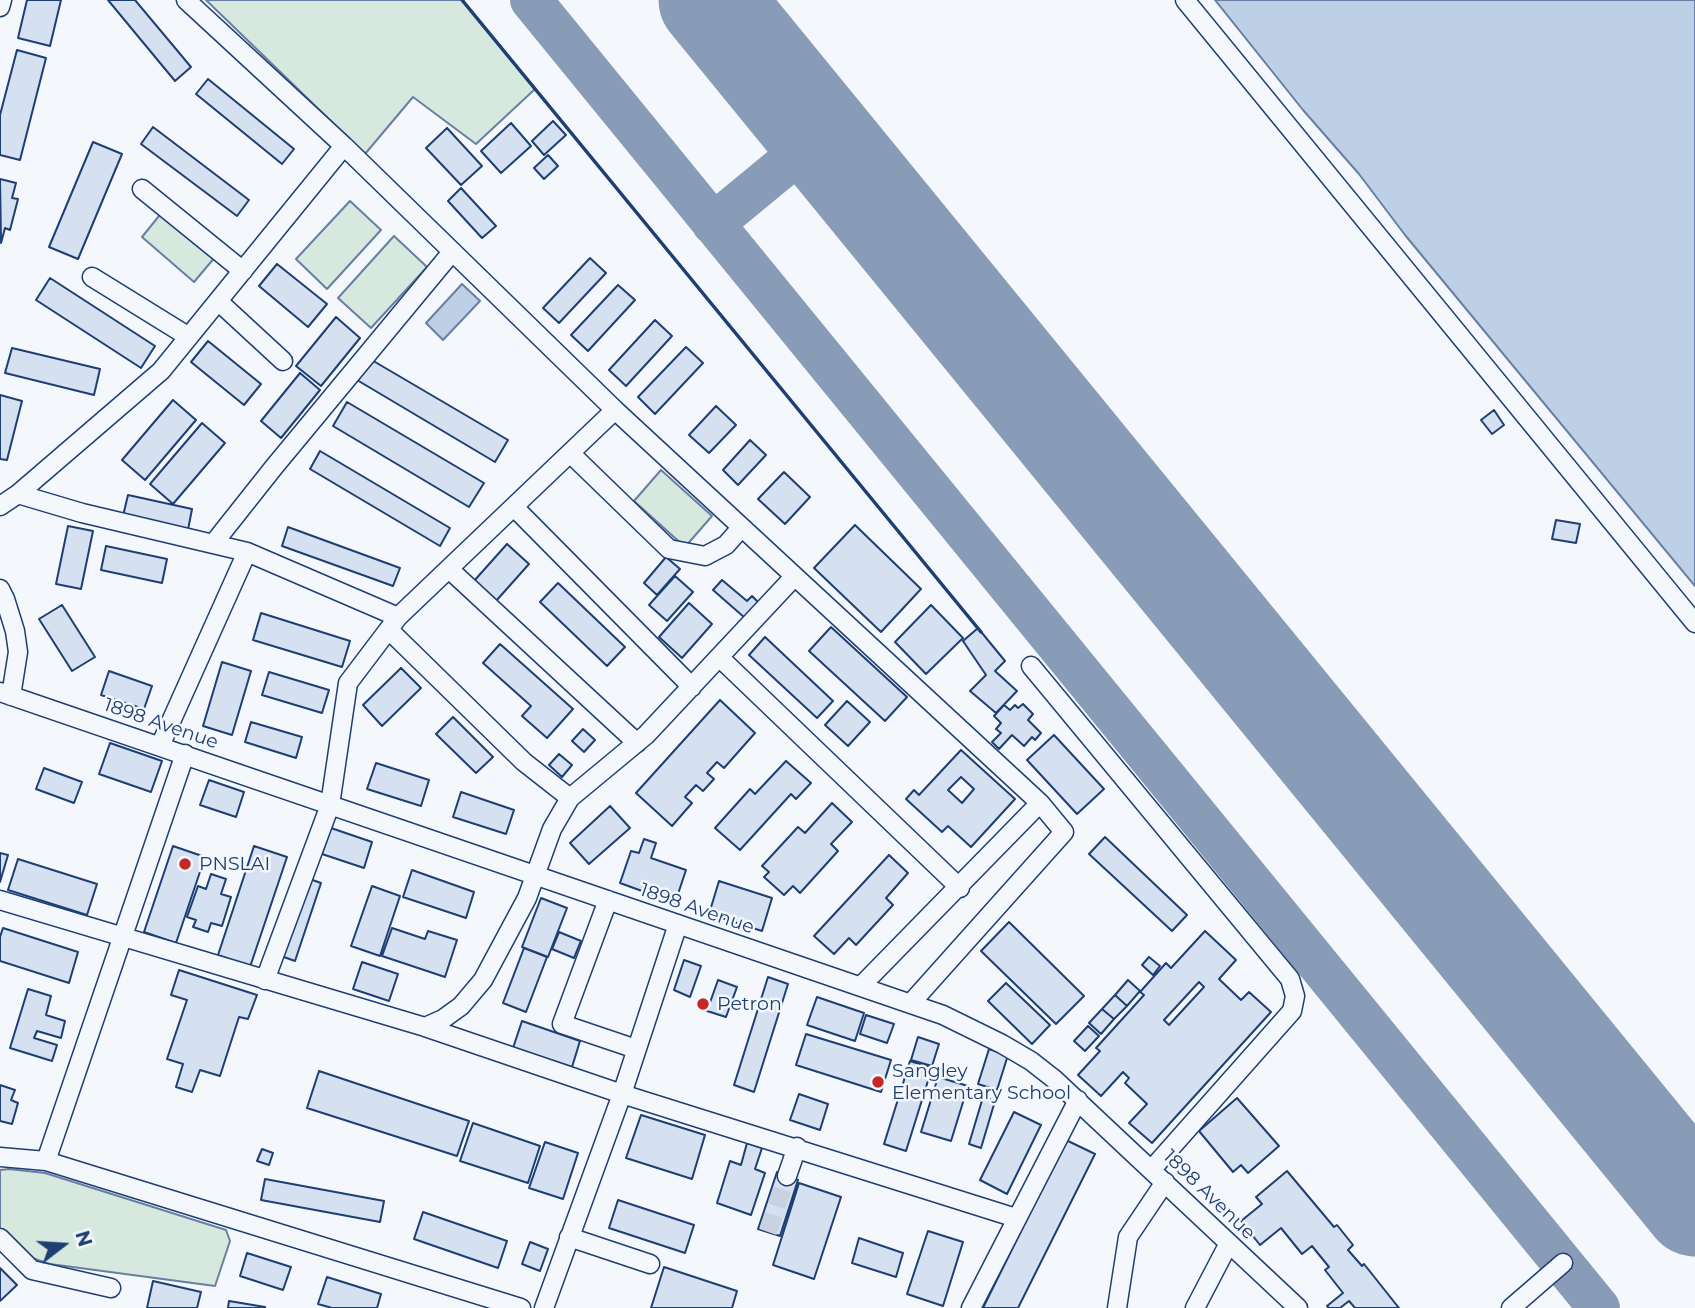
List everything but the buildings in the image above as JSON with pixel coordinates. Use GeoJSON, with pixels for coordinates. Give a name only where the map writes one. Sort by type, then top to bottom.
{"type":"FeatureCollection","features":[{"type":"Feature","properties":{"kind":"street"},"geometry":{"type":"LineString","coordinates":[[0,7],[2,0]]}},
{"type":"Feature","properties":{"kind":"street"},"geometry":{"type":"LineString","coordinates":[[186,0],[344,146],[615,410],[1040,803],[1064,832],[911,1003]]}},
{"type":"Feature","properties":{"kind":"street"},"geometry":{"type":"LineString","coordinates":[[1185,0],[1695,623]]}},
{"type":"Feature","properties":{"kind":"street"},"geometry":{"type":"LineString","coordinates":[[0,506],[18,494],[161,371],[344,146]]}},
{"type":"Feature","properties":{"kind":"street"},"geometry":{"type":"LineString","coordinates":[[142,189],[243,271]]}},
{"type":"Feature","properties":{"kind":"street"},"geometry":{"type":"LineString","coordinates":[[213,544],[452,252]]}},
{"type":"Feature","properties":{"kind":"street"},"geometry":{"type":"LineString","coordinates":[[92,277],[189,337]]}},
{"type":"Feature","properties":{"kind":"street"},"geometry":{"type":"LineString","coordinates":[[218,300],[283,360]]}},
{"type":"Feature","properties":{"kind":"street"},"geometry":{"type":"LineString","coordinates":[[265,980],[331,805],[348,683],[394,623],[615,410]]}},
{"type":"Feature","properties":{"kind":"street"},"geometry":{"type":"LineString","coordinates":[[570,453],[669,548],[705,556],[726,545],[741,528]]}},
{"type":"Feature","properties":{"kind":"street"},"geometry":{"type":"LineString","coordinates":[[18,494],[82,513],[247,552],[394,623],[524,762],[570,798]]}},
{"type":"Feature","properties":{"kind":"street"},"geometry":{"type":"LineString","coordinates":[[514,507],[692,687]]}},
{"type":"Feature","properties":{"kind":"street"},"geometry":{"type":"LineString","coordinates":[[160,746],[247,552]]}},
{"type":"Feature","properties":{"kind":"street"},"geometry":{"type":"LineString","coordinates":[[449,569],[637,743]]}},
{"type":"Feature","properties":{"kind":"street"},"geometry":{"type":"LineString","coordinates":[[425,1027],[443,1019],[461,1006],[483,980],[527,898],[552,829],[570,798],[637,743],[794,577]]}},
{"type":"Feature","properties":{"kind":"street"},"geometry":{"type":"LineString","coordinates":[[0,589],[15,631],[18,652],[5,694]]}},
{"type":"Feature","properties":{"kind":"street"},"geometry":{"type":"LineString","coordinates":[[719,657],[960,888]]}},
{"type":"Feature","properties":{"kind":"street"},"geometry":{"type":"LineString","coordinates":[[1031,666],[1290,979],[1295,996],[1292,1011],[1152,1168]]}},
{"type":"Feature","properties":{"kind":"street","name":"1898 Avenue"},"geometry":{"type":"LineString","coordinates":[[5,694],[943,1015],[1031,1060],[1152,1168],[1298,1308]]}},
{"type":"Feature","properties":{"kind":"street"},"geometry":{"type":"LineString","coordinates":[[46,1161],[185,754]]}},
{"type":"Feature","properties":{"kind":"street"},"geometry":{"type":"LineString","coordinates":[[862,986],[1040,803]]}},
{"type":"Feature","properties":{"kind":"street"},"geometry":{"type":"LineString","coordinates":[[0,900],[425,1027],[622,1094],[1016,1218]]}},
{"type":"Feature","properties":{"kind":"street"},"geometry":{"type":"LineString","coordinates":[[608,900],[562,1024],[636,1049]]}},
{"type":"Feature","properties":{"kind":"street"},"geometry":{"type":"LineString","coordinates":[[544,1308],[622,1094],[678,924]]}},
{"type":"Feature","properties":{"kind":"street"},"geometry":{"type":"LineString","coordinates":[[971,1308],[1078,1100]]}},
{"type":"Feature","properties":{"kind":"street"},"geometry":{"type":"LineString","coordinates":[[787,1176],[797,1147]]}},
{"type":"Feature","properties":{"kind":"street"},"geometry":{"type":"LineString","coordinates":[[0,1157],[46,1161],[522,1308]]}},
{"type":"Feature","properties":{"kind":"street"},"geometry":{"type":"LineString","coordinates":[[1117,1308],[1128,1237],[1165,1182]]}},
{"type":"Feature","properties":{"kind":"street"},"geometry":{"type":"LineString","coordinates":[[569,1237],[650,1264]]}},
{"type":"Feature","properties":{"kind":"street"},"geometry":{"type":"LineString","coordinates":[[0,1238],[32,1270],[111,1288]]}},
{"type":"Feature","properties":{"kind":"street"},"geometry":{"type":"LineString","coordinates":[[1195,1308],[1229,1243]]}},
{"type":"Feature","properties":{"kind":"street"},"geometry":{"type":"LineString","coordinates":[[1511,1308],[1563,1263]]}},
{"type":"Feature","properties":{"kind":"shaded area"},"geometry":{"type":"Polygon","coordinates":[[[206,0],[462,0],[535,89],[476,144],[413,97],[365,154],[206,0]]]}},
{"type":"Feature","properties":{"kind":"shaded area"},"geometry":{"type":"Polygon","coordinates":[[[350,201],[381,230],[327,289],[296,259],[350,201]]]}},
{"type":"Feature","properties":{"kind":"shaded area"},"geometry":{"type":"Polygon","coordinates":[[[163,211],[216,256],[194,282],[142,237],[163,211]]]}},
{"type":"Feature","properties":{"kind":"shaded area"},"geometry":{"type":"Polygon","coordinates":[[[394,236],[427,267],[371,328],[338,298],[394,236]]]}},
{"type":"Feature","properties":{"kind":"shaded area"},"geometry":{"type":"Polygon","coordinates":[[[661,470],[712,516],[685,547],[634,501],[661,470]]]}},
{"type":"Feature","properties":{"kind":"shaded area"},"geometry":{"type":"Polygon","coordinates":[[[0,1170],[45,1173],[226,1230],[230,1241],[215,1286],[50,1264],[26,1256],[0,1229],[0,1170]]]}},
{"type":"Feature","properties":{"kind":"water"},"geometry":{"type":"Polygon","coordinates":[[[1215,0],[1695,0],[1695,586],[1405,235],[1359,174],[1303,110],[1215,0]]]}},
{"type":"Feature","properties":{"kind":"water"},"geometry":{"type":"Polygon","coordinates":[[[462,284],[480,301],[443,340],[426,323],[462,284]]]}},
{"type":"Feature","properties":{"kind":"taxiway"},"geometry":{"type":"LineString","coordinates":[[531,0],[1599,1308]]}},
{"type":"Feature","properties":{"kind":"taxiway"},"geometry":{"type":"LineString","coordinates":[[713,224],[821,135]]}},
{"type":"Feature","properties":{"kind":"runway"},"geometry":{"type":"LineString","coordinates":[[710,0],[1695,1205]]}},
{"type":"Feature","properties":{"kind":"tunnel"},"geometry":{"type":"LineString","coordinates":[[768,1232],[787,1176]]}},
{"type":"Feature","properties":{"kind":"wall"},"geometry":{"type":"LineString","coordinates":[[462,0],[981,632]]}},
{"type":"Feature","properties":{"kind":"place","name":"PNSLAI"},"geometry":{"type":"Point","coordinates":[185,864]}},
{"type":"Feature","properties":{"kind":"place","name":"Petron"},"geometry":{"type":"Point","coordinates":[703,1004]}},
{"type":"Feature","properties":{"kind":"place","name":"Sangley Elementary School"},"geometry":{"type":"Point","coordinates":[878,1082]}}]}
